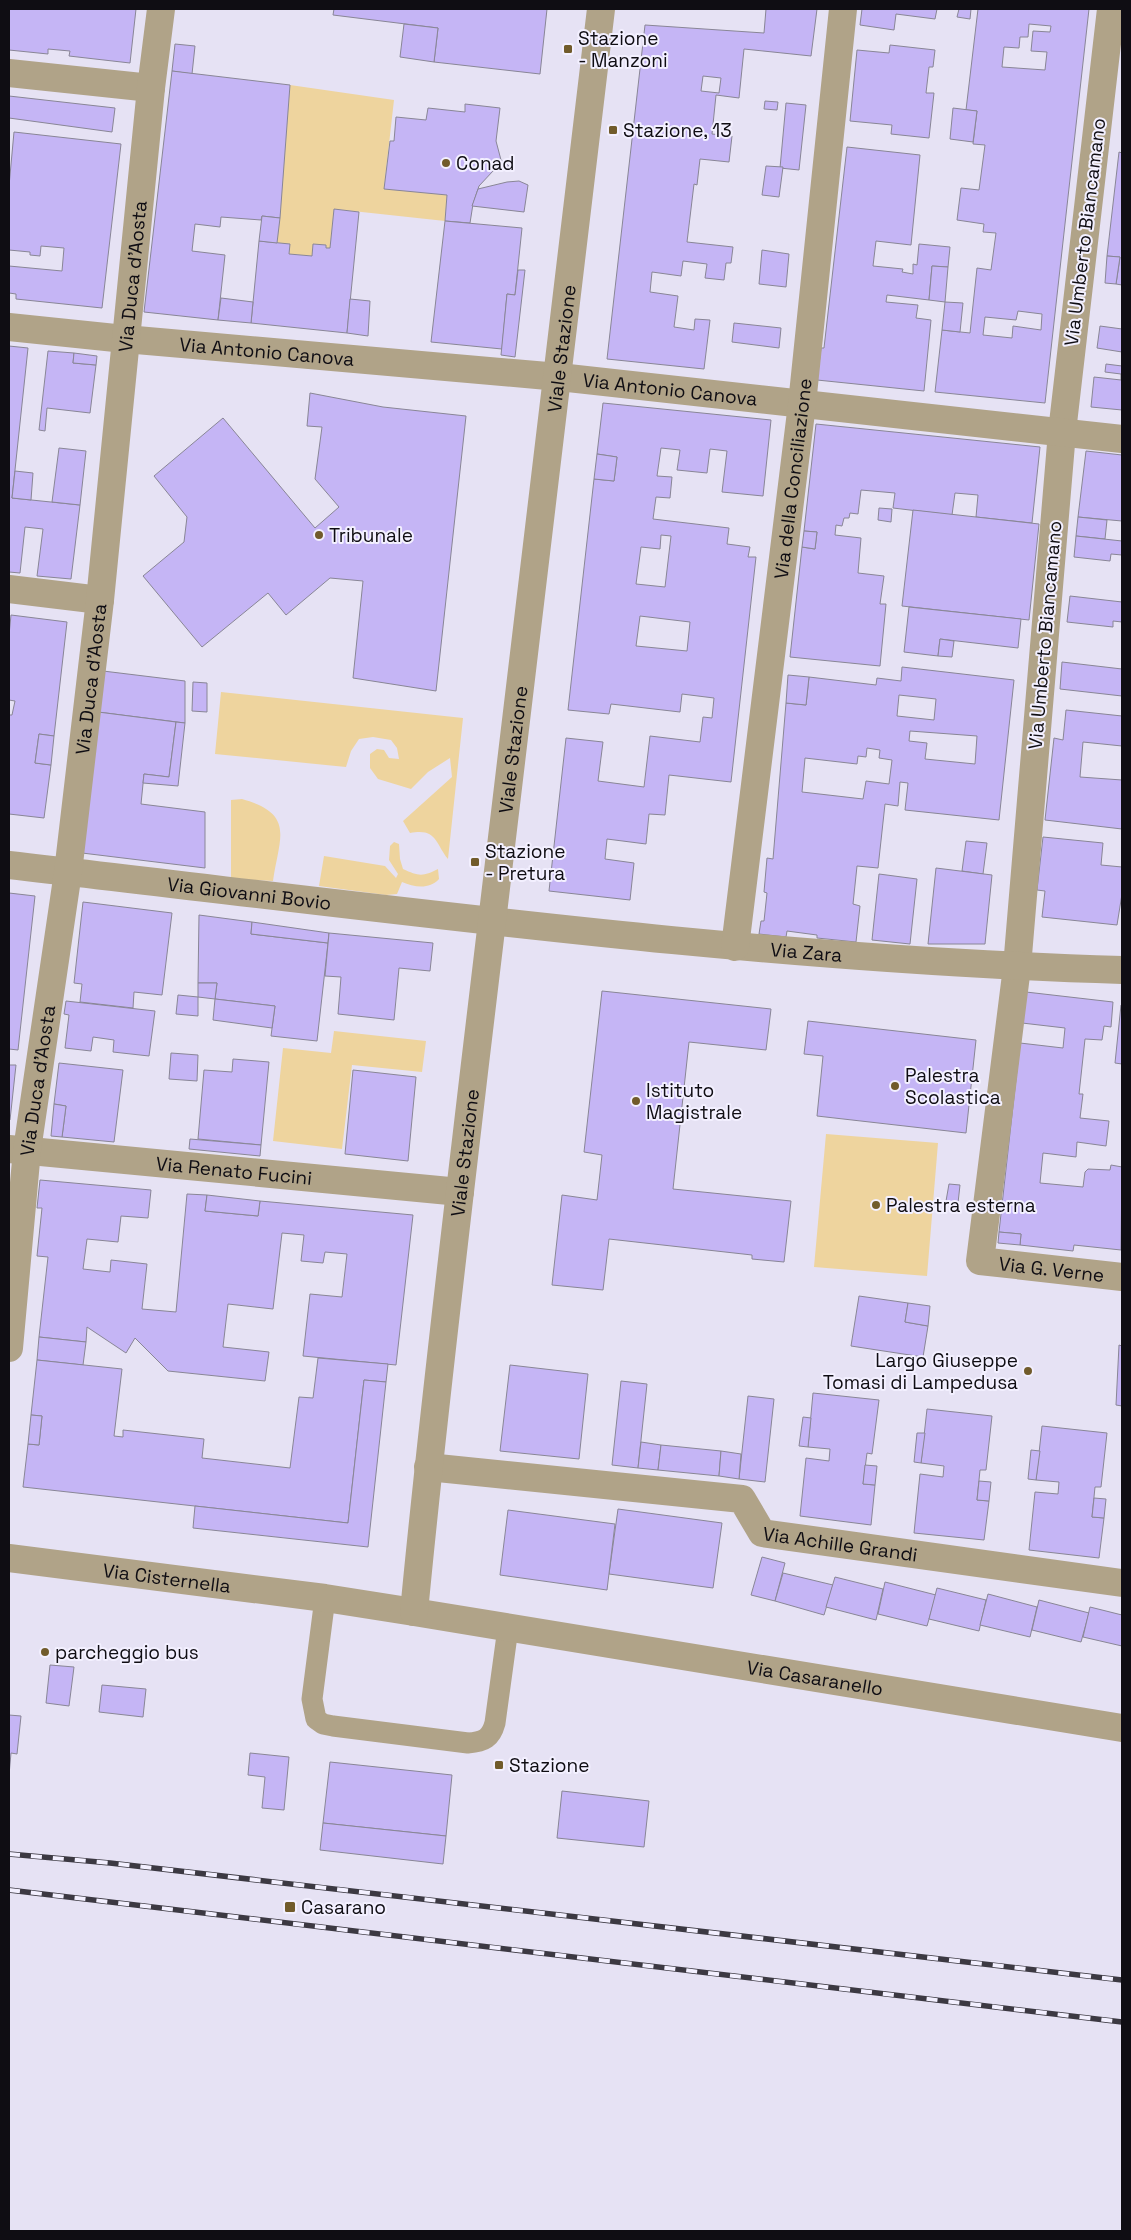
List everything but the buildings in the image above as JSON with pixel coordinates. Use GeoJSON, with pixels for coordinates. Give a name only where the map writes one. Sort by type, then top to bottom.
{"type":"FeatureCollection","features":[{"type":"Feature","properties":{"kind":"street","name":"Via Duca d'Aosta"},"geometry":{"type":"LineString","coordinates":[[9,1348],[18,1149],[68,872],[100,600],[125,339],[161,9]]}},
{"type":"Feature","properties":{"kind":"street","name":"Viale Stazione"},"geometry":{"type":"LineString","coordinates":[[414,1612],[428,1467],[460,1192],[559,377],[601,9]]}},
{"type":"Feature","properties":{"kind":"street","name":"Via della Conciliazione"},"geometry":{"type":"LineString","coordinates":[[735,947],[802,404],[843,9]]}},
{"type":"Feature","properties":{"kind":"street","name":"Via Umberto Biancamano"},"geometry":{"type":"LineString","coordinates":[[980,1261],[1017,967],[1062,432],[1112,9]]}},
{"type":"Feature","properties":{"kind":"street"},"geometry":{"type":"LineString","coordinates":[[9,73],[151,88]]}},
{"type":"Feature","properties":{"kind":"street","name":"Via Antonio Canova"},"geometry":{"type":"LineString","coordinates":[[9,326],[125,339],[559,377],[1122,439]]}},
{"type":"Feature","properties":{"kind":"street"},"geometry":{"type":"LineString","coordinates":[[9,589],[100,600]]}},
{"type":"Feature","properties":{"kind":"street","name":"Via Giovanni Bovio"},"geometry":{"type":"LineString","coordinates":[[9,866],[492,920]]}},
{"type":"Feature","properties":{"kind":"street","name":"Via Zara"},"geometry":{"type":"LineString","coordinates":[[492,920],[735,947],[1017,967],[1122,970]]}},
{"type":"Feature","properties":{"kind":"street","name":"Via Renato Fucini"},"geometry":{"type":"LineString","coordinates":[[18,1149],[460,1192]]}},
{"type":"Feature","properties":{"kind":"street","name":"Via G. Verne"},"geometry":{"type":"LineString","coordinates":[[980,1261],[1122,1277]]}},
{"type":"Feature","properties":{"kind":"street","name":"Via Achille Grandi"},"geometry":{"type":"LineString","coordinates":[[428,1467],[742,1499],[762,1533],[1122,1583]]}},
{"type":"Feature","properties":{"kind":"street","name":"Via Cisternella"},"geometry":{"type":"LineString","coordinates":[[9,1558],[325,1598],[414,1612]]}},
{"type":"Feature","properties":{"kind":"street","name":"Via Casaranello"},"geometry":{"type":"LineString","coordinates":[[414,1612],[1122,1728]]}},
{"type":"Feature","properties":{"kind":"lane"},"geometry":{"type":"LineString","coordinates":[[325,1598],[312,1699],[316,1719],[323,1724],[332,1726],[468,1743],[487,1739],[493,1732],[495,1723],[508,1628]]}},
{"type":"Feature","properties":{"kind":"shaded area"},"geometry":{"type":"Polygon","coordinates":[[[290,85],[394,100],[384,188],[447,195],[445,221],[334,209],[330,248],[326,248],[326,245],[313,244],[312,256],[289,254],[290,244],[277,243],[290,85]]]}},
{"type":"Feature","properties":{"kind":"shaded area"},"geometry":{"type":"Polygon","coordinates":[[[221,692],[463,718],[448,859],[434,838],[426,833],[410,833],[403,821],[452,777],[450,758],[428,772],[411,789],[378,779],[370,768],[370,754],[377,749],[384,750],[389,758],[399,759],[397,748],[391,740],[373,737],[359,739],[351,751],[346,767],[215,754],[221,692]]]}},
{"type":"Feature","properties":{"kind":"shaded area"},"geometry":{"type":"Polygon","coordinates":[[[242,799],[259,805],[270,812],[277,820],[280,840],[273,881],[231,879],[231,800],[242,799]]]}},
{"type":"Feature","properties":{"kind":"shaded area"},"geometry":{"type":"Polygon","coordinates":[[[394,842],[399,844],[403,869],[420,875],[438,869],[439,879],[426,886],[402,882],[397,894],[386,895],[319,886],[324,856],[385,866],[396,878],[398,874],[389,860],[390,846],[394,842]]]}},
{"type":"Feature","properties":{"kind":"shaded area"},"geometry":{"type":"Polygon","coordinates":[[[334,1031],[426,1041],[422,1072],[352,1065],[342,1149],[273,1141],[283,1048],[331,1053],[334,1031]]]}},
{"type":"Feature","properties":{"kind":"shaded area","name":"Palestra esterna"},"geometry":{"type":"Polygon","coordinates":[[[826,1134],[938,1143],[927,1276],[814,1267],[826,1134]]]}},
{"type":"Feature","properties":{"kind":"railway"},"geometry":{"type":"LineString","coordinates":[[9,1854],[110,1863],[1122,1980]]}},
{"type":"Feature","properties":{"kind":"railway"},"geometry":{"type":"LineString","coordinates":[[9,1890],[1122,2022]]}},
{"type":"Feature","properties":{"kind":"place","name":"Stazione - Manzoni"},"geometry":{"type":"Point","coordinates":[568,49]}},
{"type":"Feature","properties":{"kind":"place","name":"Stazione, 13"},"geometry":{"type":"Point","coordinates":[613,130]}},
{"type":"Feature","properties":{"kind":"place","name":"Conad"},"geometry":{"type":"Point","coordinates":[446,163]}},
{"type":"Feature","properties":{"kind":"place","name":"Tribunale"},"geometry":{"type":"Point","coordinates":[319,535]}},
{"type":"Feature","properties":{"kind":"place","name":"Stazione - Pretura"},"geometry":{"type":"Point","coordinates":[475,862]}},
{"type":"Feature","properties":{"kind":"place","name":"Palestra Scolastica"},"geometry":{"type":"Point","coordinates":[895,1086]}},
{"type":"Feature","properties":{"kind":"place","name":"Istituto Magistrale"},"geometry":{"type":"Point","coordinates":[636,1101]}},
{"type":"Feature","properties":{"kind":"place","name":"Palestra esterna"},"geometry":{"type":"Point","coordinates":[876,1205]}},
{"type":"Feature","properties":{"kind":"place","name":"Largo Giuseppe Tomasi di Lampedusa"},"geometry":{"type":"Point","coordinates":[1028,1371]}},
{"type":"Feature","properties":{"kind":"place","name":"parcheggio bus"},"geometry":{"type":"Point","coordinates":[45,1652]}},
{"type":"Feature","properties":{"kind":"place","name":"Stazione"},"geometry":{"type":"Point","coordinates":[499,1765]}},
{"type":"Feature","properties":{"kind":"place","name":"Casarano"},"geometry":{"type":"Point","coordinates":[290,1907]}}]}
